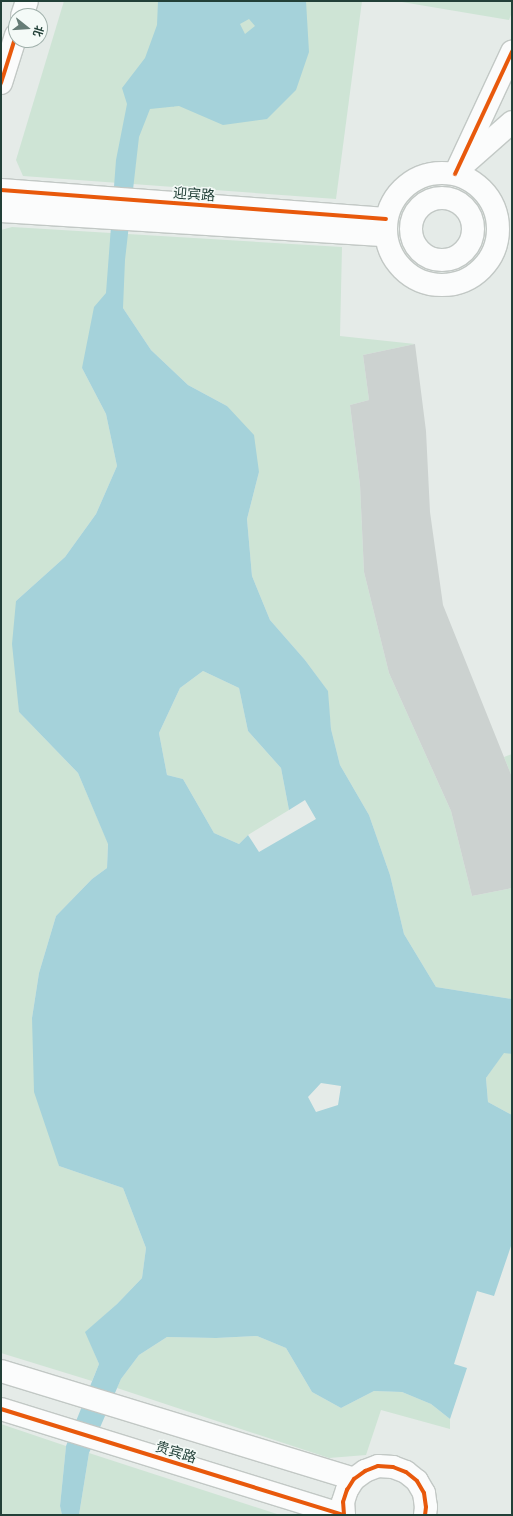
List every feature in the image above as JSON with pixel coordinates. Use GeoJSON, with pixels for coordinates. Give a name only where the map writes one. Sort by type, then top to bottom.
{"type":"FeatureCollection","features":[{"type":"Feature","properties":{"kind":"street"},"geometry":{"type":"LineString","coordinates":[[1,83],[12,48]]}},
{"type":"Feature","properties":{"kind":"street"},"geometry":{"type":"LineString","coordinates":[[455,174],[512,52]]}},
{"type":"Feature","properties":{"kind":"street"},"geometry":{"type":"LineString","coordinates":[[455,174],[512,122]]}},
{"type":"Feature","properties":{"kind":"street"},"geometry":{"type":"LineString","coordinates":[[436,172],[455,174],[472,181],[486,194],[496,210],[498,229],[495,248],[486,265],[472,277],[454,285],[435,286],[417,280],[401,269],[390,254],[386,227],[392,202],[403,188],[418,177],[436,172]]}},
{"type":"Feature","properties":{"kind":"street","name":"迎宾路"},"geometry":{"type":"LineString","coordinates":[[1,190],[386,227]]}},
{"type":"Feature","properties":{"kind":"street","name":"迎宾路"},"geometry":{"type":"LineString","coordinates":[[1,211],[386,227]]}},
{"type":"Feature","properties":{"kind":"street","name":"贵宾路"},"geometry":{"type":"LineString","coordinates":[[1,1371],[354,1479]]}},
{"type":"Feature","properties":{"kind":"street","name":"贵宾路"},"geometry":{"type":"LineString","coordinates":[[1,1409],[344,1515]]}},
{"type":"Feature","properties":{"kind":"street"},"geometry":{"type":"LineString","coordinates":[[344,1515],[343,1502],[347,1490],[354,1479],[365,1470],[378,1466],[393,1467],[406,1472],[417,1481],[424,1494],[426,1507],[425,1515]]}},
{"type":"Feature","properties":{"kind":"green space"},"geometry":{"type":"Polygon","coordinates":[[[64,1],[362,1],[336,199],[23,176],[16,160],[64,1]]]}},
{"type":"Feature","properties":{"kind":"green space"},"geometry":{"type":"Polygon","coordinates":[[[396,1],[512,1],[512,12],[509,20],[396,1]]]}},
{"type":"Feature","properties":{"kind":"green space"},"geometry":{"type":"Polygon","coordinates":[[[12,227],[342,247],[340,336],[415,344],[363,355],[369,400],[350,405],[360,485],[364,572],[389,673],[451,811],[472,896],[512,888],[512,999],[436,987],[404,934],[390,875],[369,815],[340,765],[331,729],[327,690],[305,660],[270,620],[252,576],[247,519],[259,472],[227,406],[188,385],[151,350],[123,308],[82,368],[106,414],[117,466],[96,514],[65,557],[16,601],[19,712],[78,773],[108,843],[107,868],[92,879],[56,916],[39,973],[32,1018],[59,1166],[123,1188],[146,1248],[142,1278],[117,1304],[86,1332],[99,1364],[92,1381],[1,1353],[1,230],[12,227]]]}},
{"type":"Feature","properties":{"kind":"green space"},"geometry":{"type":"Polygon","coordinates":[[[203,671],[239,688],[248,731],[281,768],[289,810],[248,835],[239,844],[214,833],[183,779],[167,775],[159,733],[180,688],[203,671]]]}},
{"type":"Feature","properties":{"kind":"green space"},"geometry":{"type":"Polygon","coordinates":[[[512,754],[512,777],[504,757],[512,754]]]}},
{"type":"Feature","properties":{"kind":"green space"},"geometry":{"type":"Polygon","coordinates":[[[504,1052],[512,1054],[512,1115],[488,1102],[486,1078],[504,1052]]]}},
{"type":"Feature","properties":{"kind":"green space"},"geometry":{"type":"Polygon","coordinates":[[[257,1336],[286,1348],[312,1392],[341,1408],[374,1391],[402,1392],[431,1404],[450,1419],[450,1429],[381,1410],[366,1455],[329,1458],[117,1388],[121,1379],[139,1355],[167,1337],[216,1338],[257,1336]]]}},
{"type":"Feature","properties":{"kind":"green space"},"geometry":{"type":"Polygon","coordinates":[[[1,1424],[66,1446],[60,1506],[62,1515],[1,1515],[1,1424]]]}},
{"type":"Feature","properties":{"kind":"green space"},"geometry":{"type":"Polygon","coordinates":[[[89,1453],[280,1515],[79,1515],[89,1453]]]}},
{"type":"Feature","properties":{"kind":"water"},"geometry":{"type":"Polygon","coordinates":[[[158,1],[306,1],[309,52],[296,90],[267,119],[223,125],[179,106],[150,109],[139,137],[125,260],[123,308],[151,350],[188,385],[227,406],[254,435],[259,472],[247,519],[252,576],[270,620],[305,660],[328,691],[331,729],[340,765],[369,815],[390,875],[404,934],[436,987],[512,999],[512,1054],[504,1053],[486,1078],[488,1102],[512,1115],[512,1243],[494,1296],[477,1291],[454,1364],[467,1368],[450,1419],[431,1404],[402,1392],[374,1391],[341,1408],[312,1392],[286,1348],[257,1336],[216,1338],[167,1337],[139,1355],[121,1379],[89,1453],[79,1515],[62,1515],[60,1506],[66,1446],[99,1364],[85,1332],[117,1304],[142,1278],[146,1248],[123,1188],[59,1166],[34,1092],[32,1018],[39,973],[56,916],[92,879],[107,868],[108,844],[78,773],[19,712],[12,644],[16,601],[65,557],[96,514],[117,466],[106,414],[82,368],[94,307],[106,293],[116,160],[127,104],[122,88],[145,58],[157,25],[158,1]],[[249,19],[240,24],[245,34],[255,26],[249,19]],[[203,671],[180,688],[159,733],[167,775],[183,779],[214,833],[239,844],[248,835],[259,852],[316,819],[305,800],[289,810],[281,768],[248,731],[239,688],[203,671]],[[321,1083],[308,1097],[316,1112],[338,1105],[341,1086],[321,1083]]]}},
{"type":"Feature","properties":{"kind":"building"},"geometry":{"type":"Polygon","coordinates":[[[415,344],[426,431],[430,512],[443,605],[512,777],[512,888],[472,896],[451,811],[389,673],[364,572],[360,485],[350,405],[369,400],[363,355],[415,344]]]}},
{"type":"Feature","properties":{"kind":"cycle path"},"geometry":{"type":"LineString","coordinates":[[1,83],[12,48]]}},
{"type":"Feature","properties":{"kind":"cycle path"},"geometry":{"type":"LineString","coordinates":[[455,174],[512,52]]}},
{"type":"Feature","properties":{"kind":"cycle path"},"geometry":{"type":"LineString","coordinates":[[1,190],[386,219]]}},
{"type":"Feature","properties":{"kind":"cycle path"},"geometry":{"type":"LineString","coordinates":[[1,1409],[344,1515],[343,1502],[347,1490],[354,1479],[365,1471],[378,1466],[393,1467],[406,1472],[417,1481],[424,1493],[426,1507],[425,1515]]}}]}
